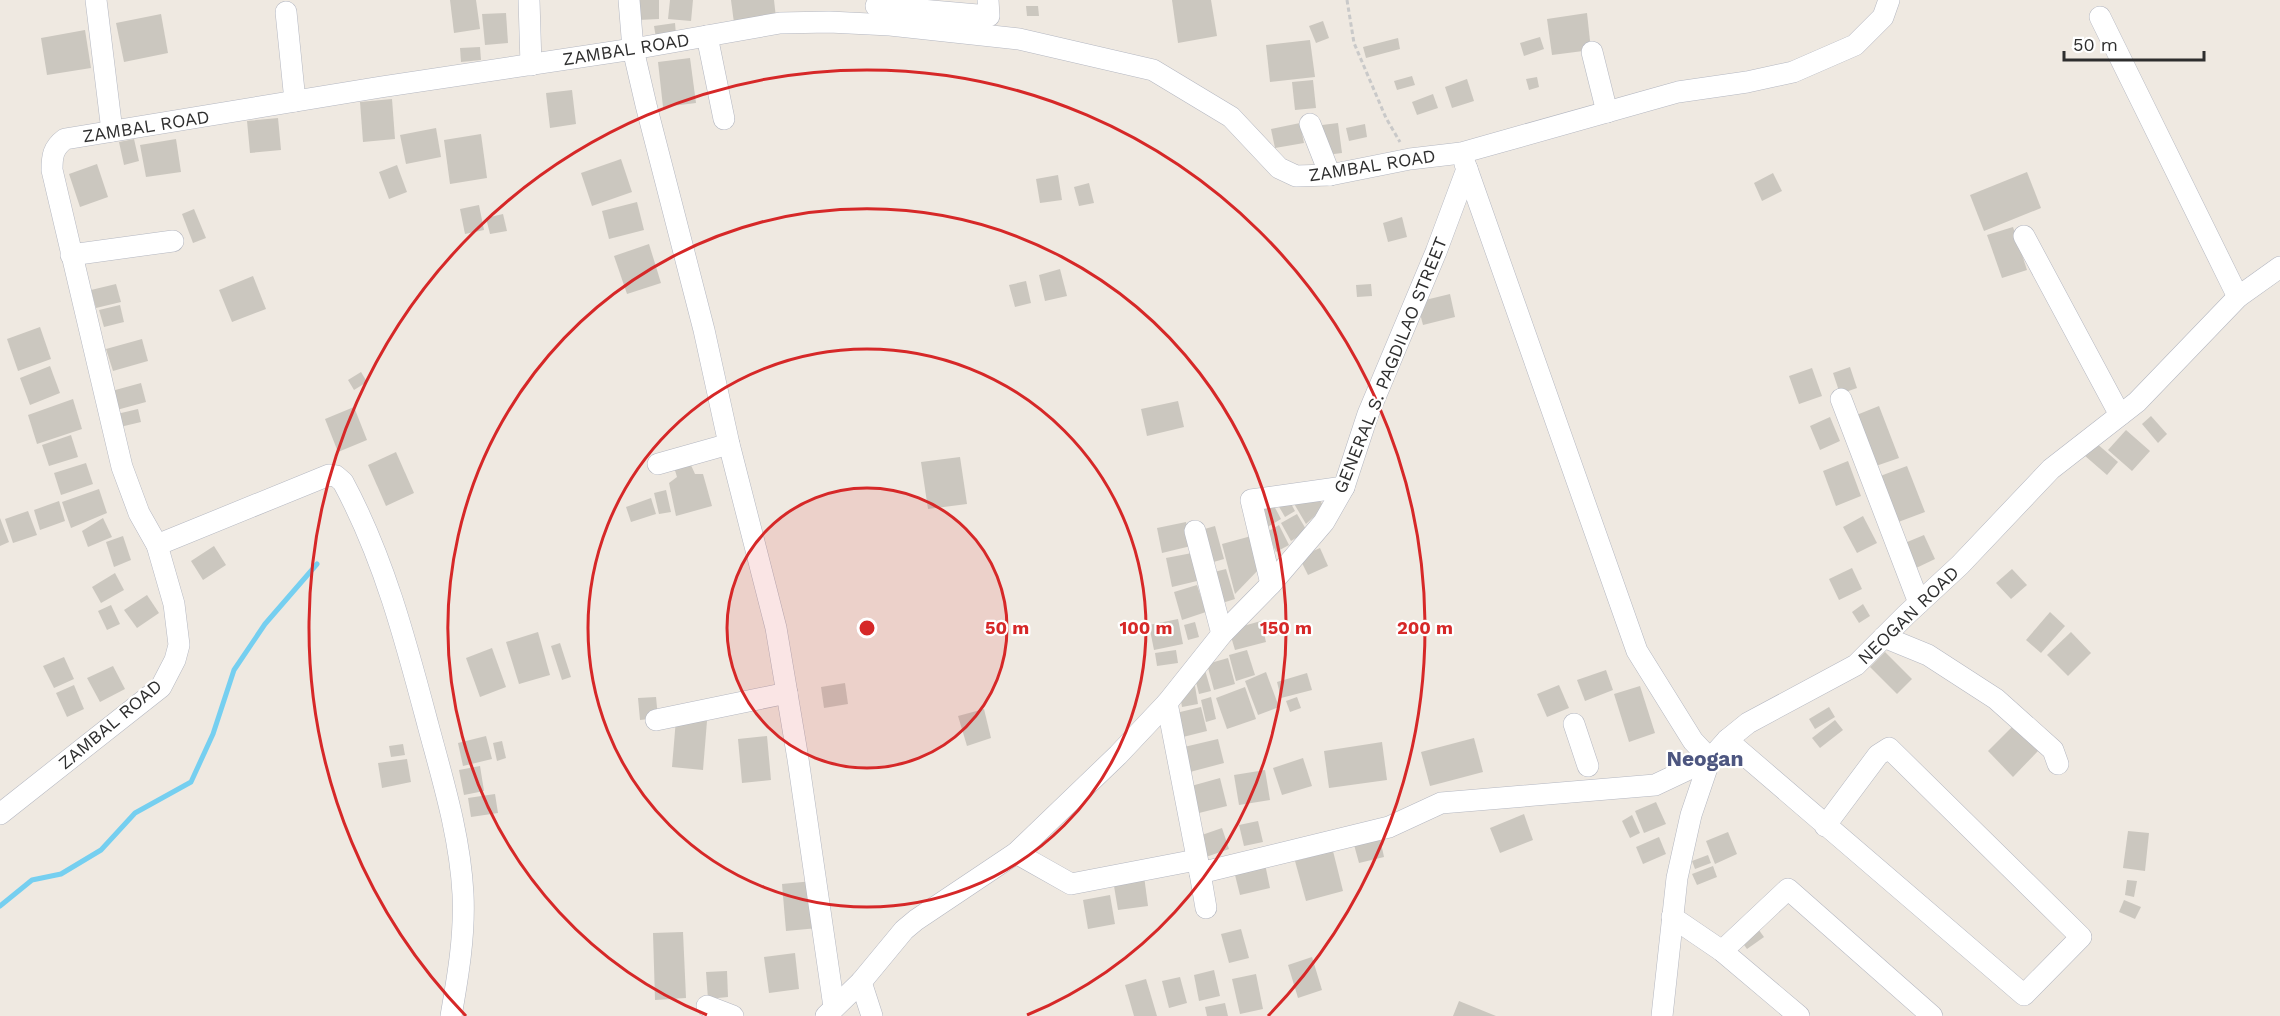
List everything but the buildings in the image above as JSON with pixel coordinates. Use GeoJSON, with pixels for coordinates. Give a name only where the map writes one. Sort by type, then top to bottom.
{"type":"FeatureCollection","features":[{"type":"Feature","properties":{"kind":"street"},"geometry":{"type":"LineString","coordinates":[[96,0],[112,131]]}},
{"type":"Feature","properties":{"kind":"street"},"geometry":{"type":"LineString","coordinates":[[530,0],[531,64]]}},
{"type":"Feature","properties":{"kind":"street"},"geometry":{"type":"LineString","coordinates":[[629,0],[633,49],[776,628],[788,693],[830,1011]]}},
{"type":"Feature","properties":{"kind":"street"},"geometry":{"type":"LineString","coordinates":[[876,10],[989,16],[988,0]]}},
{"type":"Feature","properties":{"kind":"street","name":"ZAMBAL ROAD"},"geometry":{"type":"LineString","coordinates":[[0,814],[161,687],[169,674],[179,645],[174,604],[157,546],[139,513],[122,467],[71,255],[52,170],[52,157],[56,146],[65,139],[633,49],[780,23],[829,22],[876,10],[1019,39],[1153,70],[1231,117],[1288,175],[1330,175],[1410,159],[1464,161],[1607,112],[1678,92],[1747,82],[1792,72],[1855,45],[1883,17],[1889,0]]}},
{"type":"Feature","properties":{"kind":"street"},"geometry":{"type":"LineString","coordinates":[[286,12],[295,101]]}},
{"type":"Feature","properties":{"kind":"street"},"geometry":{"type":"LineString","coordinates":[[2100,17],[2238,297]]}},
{"type":"Feature","properties":{"kind":"street"},"geometry":{"type":"LineString","coordinates":[[707,36],[724,119]]}},
{"type":"Feature","properties":{"kind":"street"},"geometry":{"type":"LineString","coordinates":[[1592,52],[1607,112]]}},
{"type":"Feature","properties":{"kind":"street"},"geometry":{"type":"LineString","coordinates":[[1310,124],[1330,175]]}},
{"type":"Feature","properties":{"kind":"street"},"geometry":{"type":"LineString","coordinates":[[1016,853],[1071,884],[1198,867],[1389,827],[1441,803],[1655,785],[1710,759],[1694,741],[1637,651],[1464,161]]}},
{"type":"Feature","properties":{"kind":"street","name":"GENERAL S. PAGDILAO STREET"},"geometry":{"type":"LineString","coordinates":[[830,1011],[861,982],[904,930],[1016,853],[1118,755],[1167,703],[1222,634],[1271,584],[1324,522],[1344,487],[1368,414],[1436,252],[1464,161]]}},
{"type":"Feature","properties":{"kind":"street"},"geometry":{"type":"LineString","coordinates":[[2024,236],[2120,415]]}},
{"type":"Feature","properties":{"kind":"street"},"geometry":{"type":"LineString","coordinates":[[71,255],[173,241]]}},
{"type":"Feature","properties":{"kind":"street","name":"NEOGAN ROAD"},"geometry":{"type":"LineString","coordinates":[[1662,1016],[1677,878],[1684,842],[1710,759],[1727,740],[1748,723],[1856,665],[1960,565],[2051,470],[2137,402],[2238,297],[2280,267]]}},
{"type":"Feature","properties":{"kind":"street"},"geometry":{"type":"LineString","coordinates":[[1841,399],[1919,603]]}},
{"type":"Feature","properties":{"kind":"street"},"geometry":{"type":"LineString","coordinates":[[658,464],[729,444]]}},
{"type":"Feature","properties":{"kind":"street"},"geometry":{"type":"LineString","coordinates":[[157,546],[329,475],[336,476],[343,482],[378,560],[406,640],[451,812],[463,905],[459,969],[451,1016]]}},
{"type":"Feature","properties":{"kind":"street"},"geometry":{"type":"LineString","coordinates":[[1271,584],[1251,500],[1344,487]]}},
{"type":"Feature","properties":{"kind":"street"},"geometry":{"type":"LineString","coordinates":[[1195,531],[1222,634]]}},
{"type":"Feature","properties":{"kind":"street"},"geometry":{"type":"LineString","coordinates":[[1884,637],[1928,654],[1996,699],[2053,750],[2058,764]]}},
{"type":"Feature","properties":{"kind":"street"},"geometry":{"type":"LineString","coordinates":[[656,720],[788,693]]}},
{"type":"Feature","properties":{"kind":"street"},"geometry":{"type":"LineString","coordinates":[[1167,703],[1206,908]]}},
{"type":"Feature","properties":{"kind":"street"},"geometry":{"type":"LineString","coordinates":[[1574,724],[1588,766]]}},
{"type":"Feature","properties":{"kind":"street"},"geometry":{"type":"LineString","coordinates":[[1727,740],[1825,826],[2024,995],[2081,937],[1889,748],[1878,755],[1825,826]]}},
{"type":"Feature","properties":{"kind":"street"},"geometry":{"type":"LineString","coordinates":[[1722,951],[1788,889],[1932,1016]]}},
{"type":"Feature","properties":{"kind":"street"},"geometry":{"type":"LineString","coordinates":[[1672,917],[1722,951],[1799,1016]]}},
{"type":"Feature","properties":{"kind":"street"},"geometry":{"type":"LineString","coordinates":[[861,982],[872,1016]]}},
{"type":"Feature","properties":{"kind":"street"},"geometry":{"type":"LineString","coordinates":[[707,1006],[733,1016]]}},
{"type":"Feature","properties":{"kind":"path"},"geometry":{"type":"LineString","coordinates":[[1347,0],[1354,43],[1386,118],[1410,159]]}},
{"type":"Feature","properties":{"kind":"waterway"},"geometry":{"type":"LineString","coordinates":[[0,906],[32,880],[61,874],[101,850],[135,813],[191,782],[213,734],[234,670],[265,624],[317,564]]}},
{"type":"Feature","properties":{"kind":"district","name":"Neogan"},"geometry":{"type":"Point","coordinates":[1705,758]}}]}
